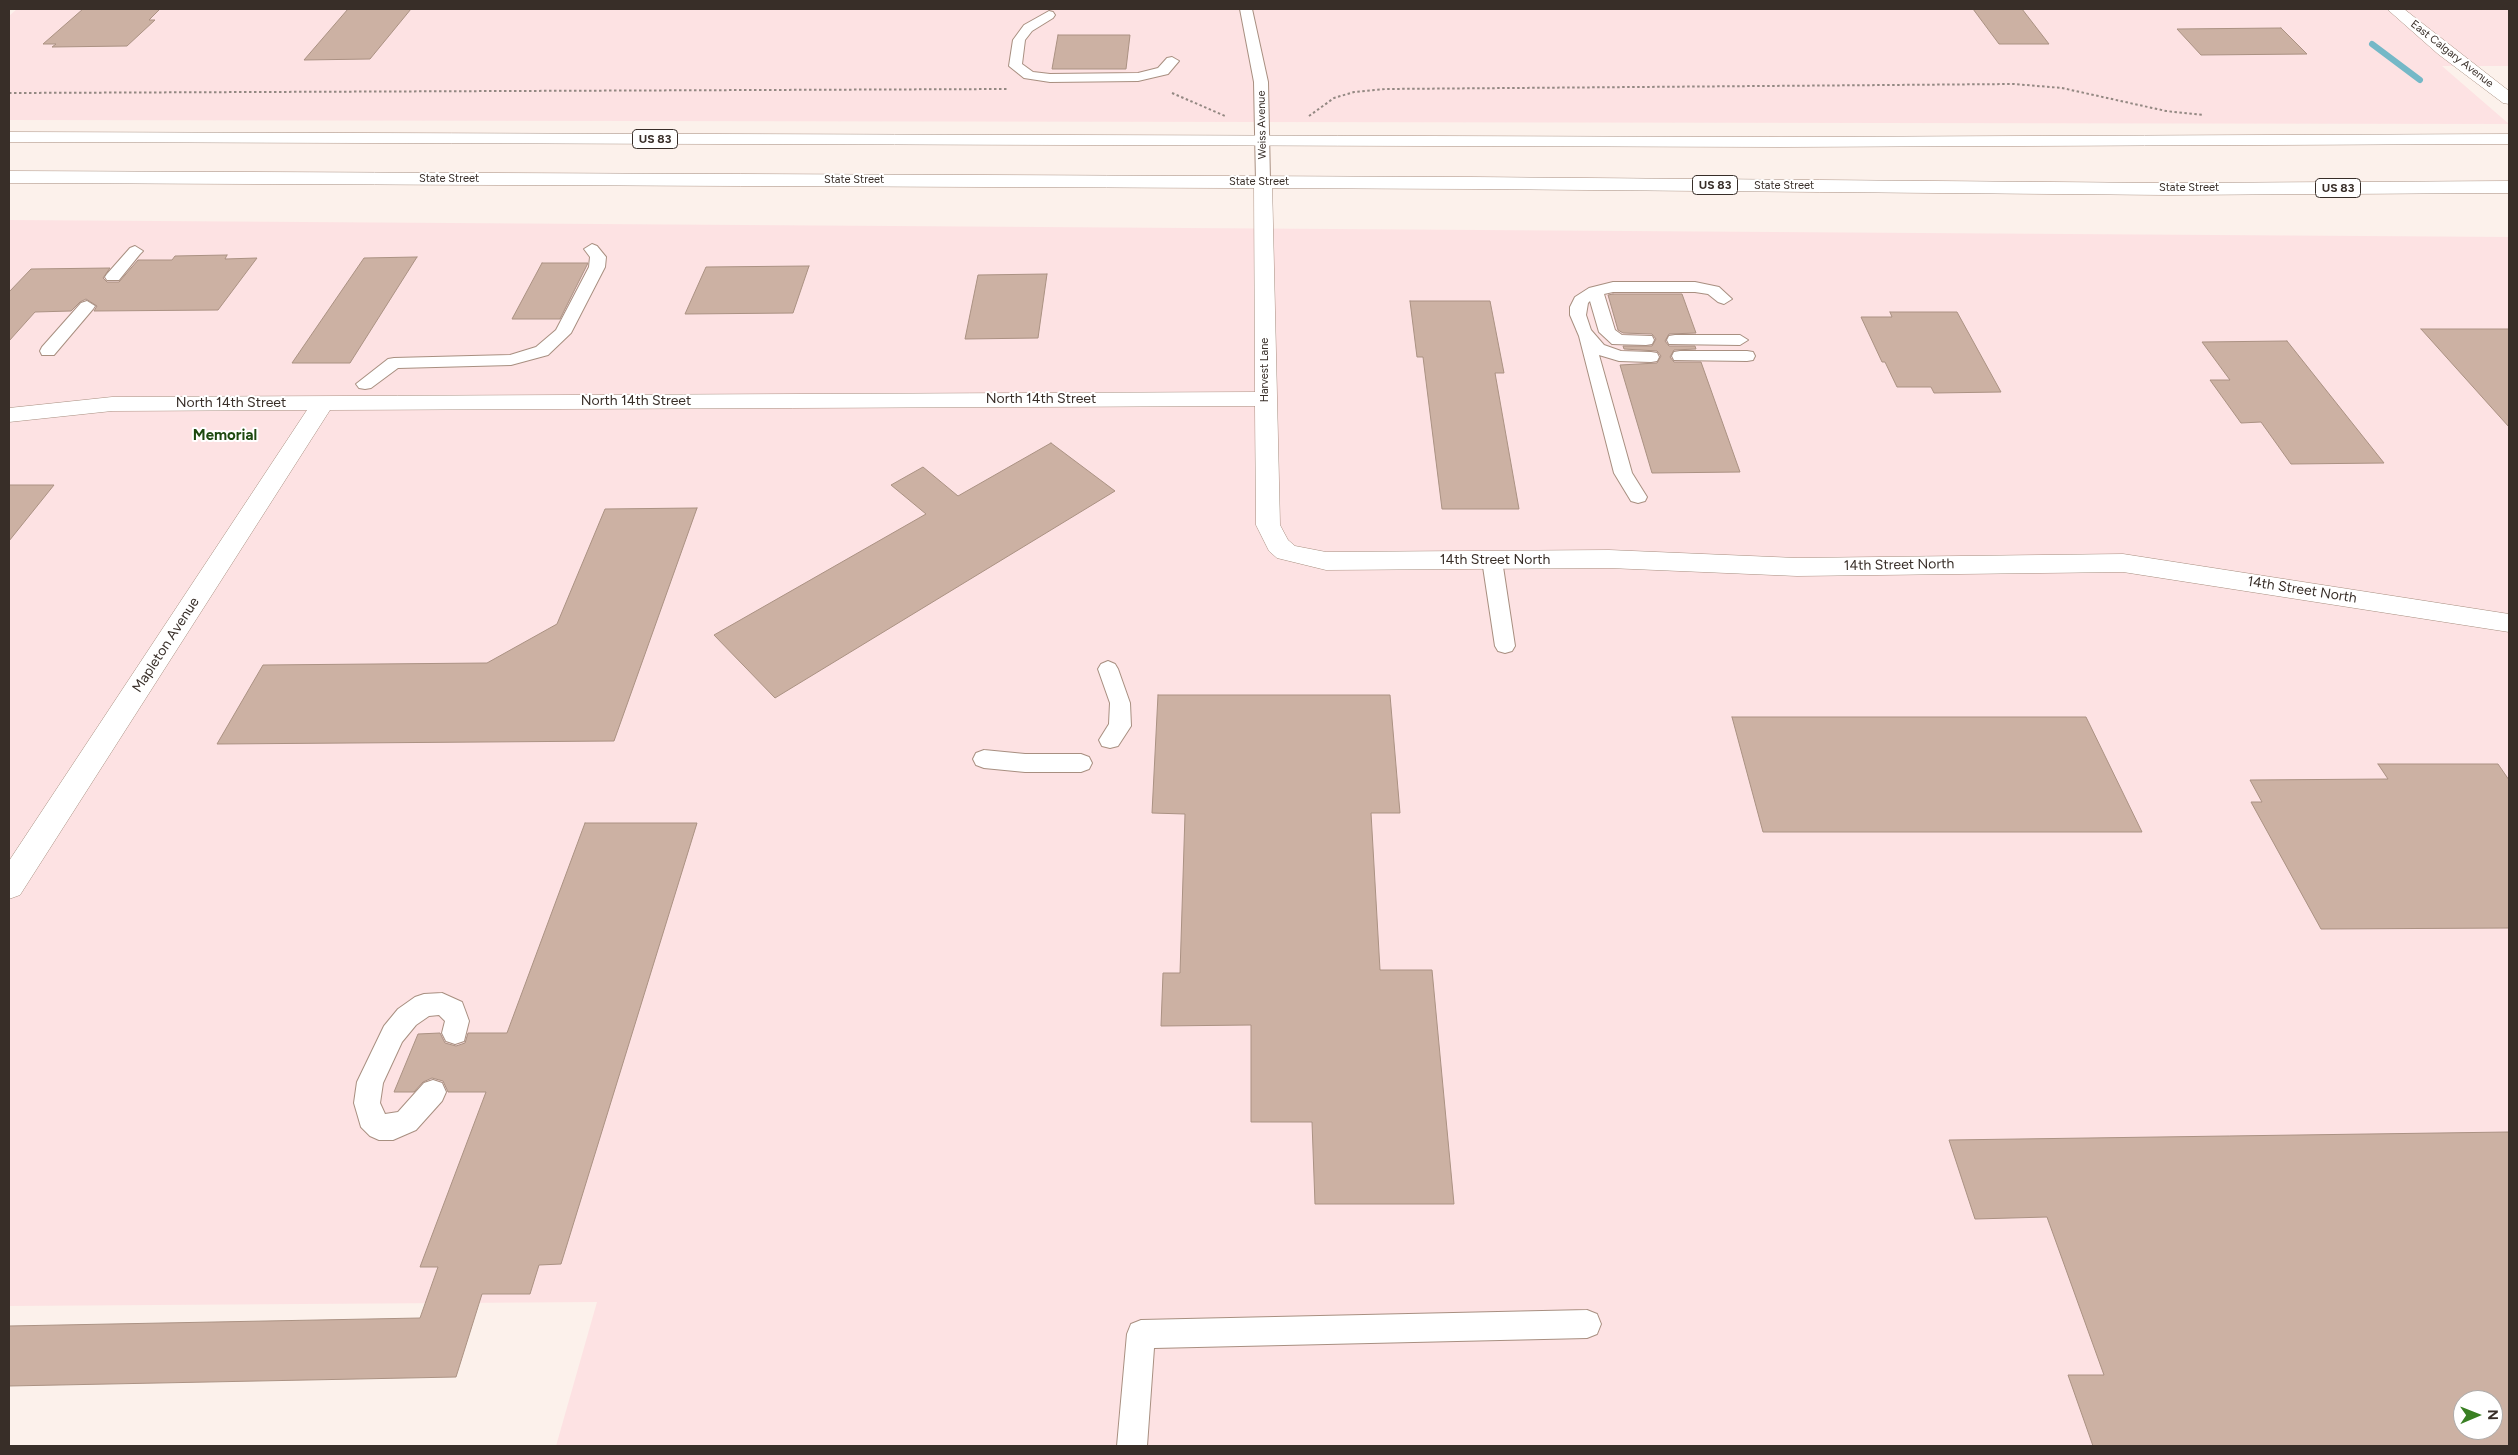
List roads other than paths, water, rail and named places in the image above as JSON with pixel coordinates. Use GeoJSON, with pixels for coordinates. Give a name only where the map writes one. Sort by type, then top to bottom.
{"type":"FeatureCollection","features":[{"type":"Feature","properties":{"kind":"main road","name":"East Calgary Avenue"},"geometry":{"type":"LineString","coordinates":[[2395,9],[2444,50],[2509,99]]}},
{"type":"Feature","properties":{"kind":"main road"},"geometry":{"type":"LineString","coordinates":[[9,125],[157,128],[251,138]]}},
{"type":"Feature","properties":{"kind":"main road","name":"US 83"},"geometry":{"type":"LineString","coordinates":[[9,138],[1790,142],[2509,139]]}},
{"type":"Feature","properties":{"kind":"main road"},"geometry":{"type":"LineString","coordinates":[[9,152],[138,148],[216,138]]}},
{"type":"Feature","properties":{"kind":"main road","name":"State Street"},"geometry":{"type":"LineString","coordinates":[[9,177],[2158,188],[2509,187]]}},
{"type":"Feature","properties":{"kind":"main road","name":"Harvest Lane"},"geometry":{"type":"LineString","coordinates":[[1263,182],[1266,298],[1264,399],[1268,525],[1278,545],[1286,552]]}},
{"type":"Feature","properties":{"kind":"main road","name":"North 14th Street"},"geometry":{"type":"LineString","coordinates":[[9,415],[68,407],[112,404],[1264,399]]}},
{"type":"Feature","properties":{"kind":"main road","name":"Mapleton Avenue"},"geometry":{"type":"LineString","coordinates":[[9,886],[323,403]]}},
{"type":"Feature","properties":{"kind":"main road","name":"14th Street North"},"geometry":{"type":"LineString","coordinates":[[1286,552],[1326,561],[1618,559],[1797,567],[2123,563],[2509,623]]}},
{"type":"Feature","properties":{"kind":"lane","name":"Weiss Avenue"},"geometry":{"type":"LineString","coordinates":[[1246,9],[1261,82],[1263,182]]}},
{"type":"Feature","properties":{"kind":"lane"},"geometry":{"type":"LineString","coordinates":[[1049,32],[1051,12]]}},
{"type":"Feature","properties":{"kind":"lane"},"geometry":{"type":"LineString","coordinates":[[1051,12],[1023,33],[1018,47],[1016,66],[1029,75],[1067,78],[1147,76],[1163,71],[1172,61]]}},
{"type":"Feature","properties":{"kind":"lane"},"geometry":{"type":"LineString","coordinates":[[1042,68],[1047,75],[1067,78]]}},
{"type":"Feature","properties":{"kind":"lane"},"geometry":{"type":"LineString","coordinates":[[365,384],[394,363],[511,360],[542,351],[563,333],[597,267],[598,257],[592,249]]}},
{"type":"Feature","properties":{"kind":"lane"},"geometry":{"type":"LineString","coordinates":[[113,277],[135,251]]}},
{"type":"Feature","properties":{"kind":"lane"},"geometry":{"type":"LineString","coordinates":[[1638,497],[1622,473],[1578,307],[1591,293],[1613,287],[1695,286],[1713,290],[1724,299]]}},
{"type":"Feature","properties":{"kind":"lane"},"geometry":{"type":"LineString","coordinates":[[1586,338],[1598,349],[1626,357],[1648,349],[1612,346],[1600,338],[1592,328],[1587,307],[1591,293]]}},
{"type":"Feature","properties":{"kind":"lane"},"geometry":{"type":"LineString","coordinates":[[48,351],[87,306]]}},
{"type":"Feature","properties":{"kind":"lane"},"geometry":{"type":"LineString","coordinates":[[1678,348],[1743,348]]}},
{"type":"Feature","properties":{"kind":"lane"},"geometry":{"type":"LineString","coordinates":[[1492,560],[1505,646]]}},
{"type":"Feature","properties":{"kind":"lane"},"geometry":{"type":"LineString","coordinates":[[1108,669],[1120,703],[1120,726],[1110,740]]}},
{"type":"Feature","properties":{"kind":"lane"},"geometry":{"type":"LineString","coordinates":[[984,760],[1025,763],[1081,763]]}},
{"type":"Feature","properties":{"kind":"lane"},"geometry":{"type":"LineString","coordinates":[[433,1092],[420,1109],[407,1121],[393,1127],[379,1126],[370,1118],[367,1103],[370,1082],[393,1034],[407,1017],[424,1006],[442,1004],[453,1010],[456,1021],[455,1033]]}},
{"type":"Feature","properties":{"kind":"lane"},"geometry":{"type":"LineString","coordinates":[[1132,1446],[1141,1334],[1587,1324]]}},
{"type":"Feature","properties":{"kind":"waterway"},"geometry":{"type":"LineString","coordinates":[[2372,44],[2420,80]]}},
{"type":"Feature","properties":{"kind":"district","name":"Memorial"},"geometry":{"type":"Point","coordinates":[225,436]}}]}
